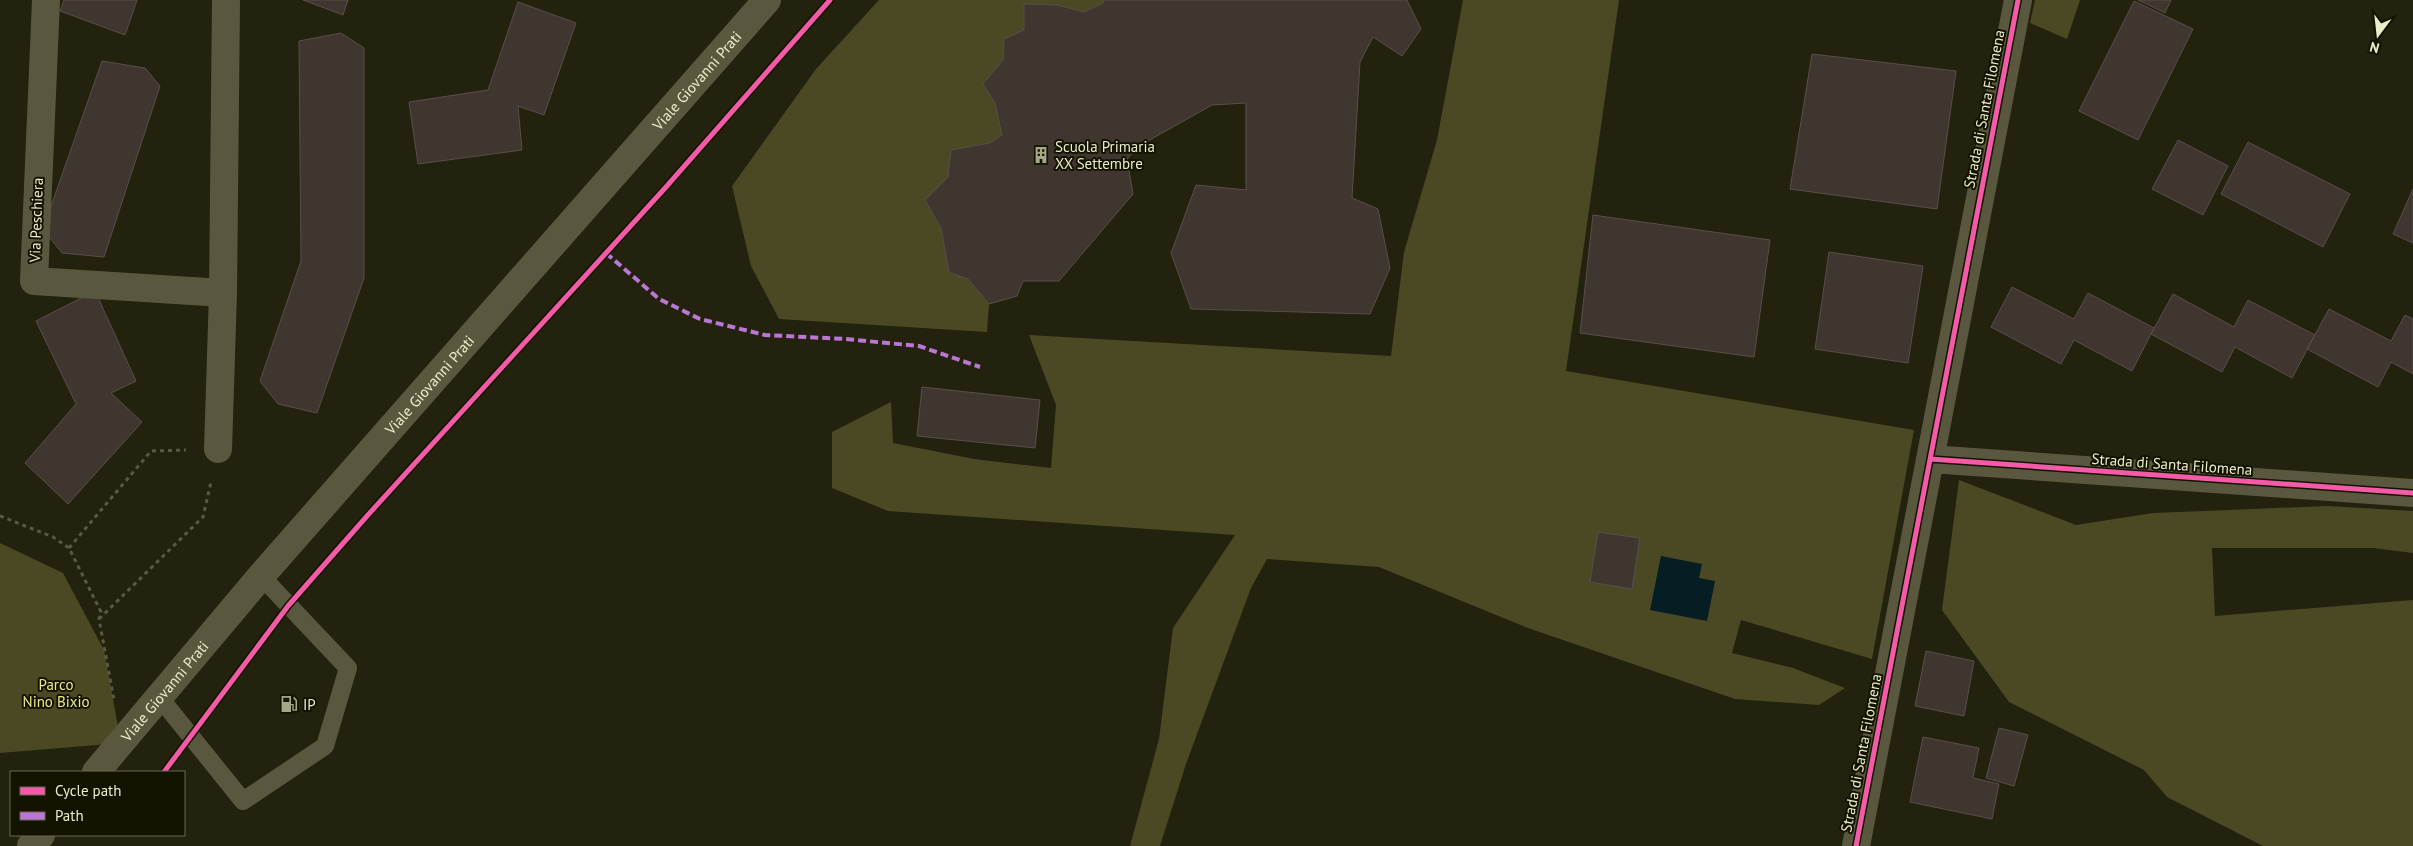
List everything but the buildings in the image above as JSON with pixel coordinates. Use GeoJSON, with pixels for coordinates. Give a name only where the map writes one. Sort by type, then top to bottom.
{"type":"FeatureCollection","features":[{"type":"Feature","properties":{"kind":"street","name":"Via Peschiera"},"geometry":{"type":"LineString","coordinates":[[46,0],[34,280],[223,293]]}},
{"type":"Feature","properties":{"kind":"street"},"geometry":{"type":"LineString","coordinates":[[218,449],[223,293],[226,0]]}},
{"type":"Feature","properties":{"kind":"street","name":"Viale Giovanni Prati"},"geometry":{"type":"LineString","coordinates":[[97,771],[261,576],[766,0]]}},
{"type":"Feature","properties":{"kind":"street","name":"Strada di Santa Filomena"},"geometry":{"type":"LineString","coordinates":[[1856,846],[2018,0]]}},
{"type":"Feature","properties":{"kind":"street","name":"Strada di Santa Filomena"},"geometry":{"type":"LineString","coordinates":[[1930,459],[2413,493]]}},
{"type":"Feature","properties":{"kind":"street"},"geometry":{"type":"LineString","coordinates":[[31,846],[40,836]]}},
{"type":"Feature","properties":{"kind":"lane"},"geometry":{"type":"LineString","coordinates":[[160,698],[243,801],[325,746],[348,668],[261,576]]}},
{"type":"Feature","properties":{"kind":"path"},"geometry":{"type":"LineString","coordinates":[[69,548],[151,451],[218,449],[203,517],[99,619]]}},
{"type":"Feature","properties":{"kind":"path"},"geometry":{"type":"LineString","coordinates":[[0,516],[53,537],[69,548],[101,612],[99,619],[121,743]]}},
{"type":"Feature","properties":{"kind":"green space"},"geometry":{"type":"Polygon","coordinates":[[[879,0],[1104,0],[1103,3],[1084,12],[1057,5],[1025,4],[1024,30],[1004,40],[1003,60],[983,84],[995,103],[1002,135],[990,143],[951,150],[948,177],[925,200],[941,228],[949,272],[968,279],[989,304],[987,332],[779,319],[751,266],[732,186],[816,69],[879,0]]]}},
{"type":"Feature","properties":{"kind":"green space"},"geometry":{"type":"Polygon","coordinates":[[[1463,0],[1619,0],[1566,371],[1914,430],[1872,659],[1741,620],[1732,653],[1793,668],[1845,688],[1819,705],[1735,699],[1528,628],[1379,567],[1267,559],[1251,588],[1186,764],[1160,846],[1130,846],[1159,739],[1173,628],[1235,535],[888,511],[832,488],[832,432],[891,402],[893,443],[974,459],[1051,468],[1056,405],[1029,335],[1391,356],[1404,252],[1437,140],[1463,0]]]}},
{"type":"Feature","properties":{"kind":"green space"},"geometry":{"type":"Polygon","coordinates":[[[2035,0],[2080,0],[2067,39],[2030,23],[2035,0]]]}},
{"type":"Feature","properties":{"kind":"green space"},"geometry":{"type":"Polygon","coordinates":[[[1959,480],[2076,525],[2153,513],[2328,506],[2413,511],[2413,553],[2373,548],[2212,548],[2215,616],[2413,600],[2413,846],[2263,846],[2167,797],[2144,770],[2009,702],[1942,610],[1959,480]]]}},
{"type":"Feature","properties":{"kind":"green space","name":"Parco Nino Bixio"},"geometry":{"type":"Polygon","coordinates":[[[0,543],[63,573],[104,650],[121,743],[0,753],[0,543]]]}},
{"type":"Feature","properties":{"kind":"water"},"geometry":{"type":"Polygon","coordinates":[[[1661,556],[1702,564],[1699,578],[1715,581],[1707,621],[1650,610],[1661,556]]]}},
{"type":"Feature","properties":{"kind":"marked path"},"geometry":{"type":"LineString","coordinates":[[606,253],[659,299],[700,319],[765,335],[845,339],[919,346],[980,367]]}},
{"type":"Feature","properties":{"kind":"cycle path"},"geometry":{"type":"LineString","coordinates":[[165,771],[288,606],[367,516],[666,187],[830,0]]}},
{"type":"Feature","properties":{"kind":"cycle path"},"geometry":{"type":"LineString","coordinates":[[1856,846],[2018,0]]}},
{"type":"Feature","properties":{"kind":"cycle path"},"geometry":{"type":"LineString","coordinates":[[1930,459],[2413,493]]}},
{"type":"Feature","properties":{"kind":"place","name":"Scuola Primaria XX Settembre"},"geometry":{"type":"Point","coordinates":[1041,155]}},
{"type":"Feature","properties":{"kind":"place","name":"IP"},"geometry":{"type":"Point","coordinates":[289,704]}}]}
